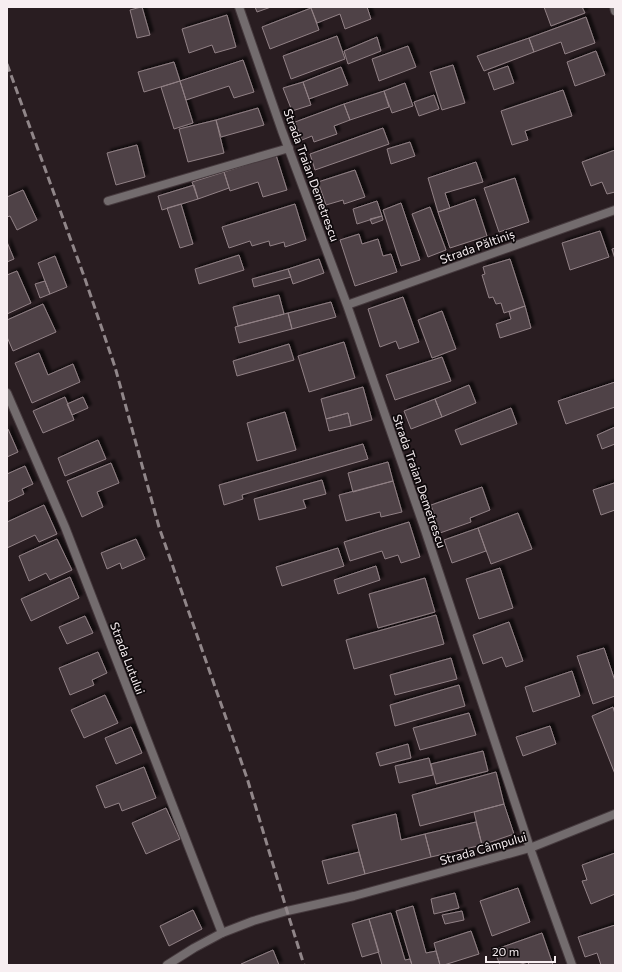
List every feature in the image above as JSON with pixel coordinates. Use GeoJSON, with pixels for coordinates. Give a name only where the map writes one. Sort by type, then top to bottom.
{"type":"FeatureCollection","features":[{"type":"Feature","properties":{"kind":"street","name":"Strada Traian Demetrescu"},"geometry":{"type":"LineString","coordinates":[[239,7],[347,305],[425,530],[530,848],[572,965]]}},
{"type":"Feature","properties":{"kind":"street"},"geometry":{"type":"LineString","coordinates":[[614,7],[615,11]]}},
{"type":"Feature","properties":{"kind":"street"},"geometry":{"type":"LineString","coordinates":[[108,201],[289,148]]}},
{"type":"Feature","properties":{"kind":"street","name":"Strada Păltiniș"},"geometry":{"type":"LineString","coordinates":[[347,305],[615,210]]}},
{"type":"Feature","properties":{"kind":"street","name":"Strada Lutului"},"geometry":{"type":"LineString","coordinates":[[7,393],[65,527],[222,933]]}},
{"type":"Feature","properties":{"kind":"street","name":"Strada Câmpului"},"geometry":{"type":"LineString","coordinates":[[167,965],[222,933],[253,921],[287,911],[354,896],[530,848],[615,814]]}},
{"type":"Feature","properties":{"kind":"building"},"geometry":{"type":"Polygon","coordinates":[[[142,7],[150,35],[137,38],[130,10],[142,7]]]}},
{"type":"Feature","properties":{"kind":"building"},"geometry":{"type":"Polygon","coordinates":[[[255,7],[271,7],[257,12],[255,7]]]}},
{"type":"Feature","properties":{"kind":"building"},"geometry":{"type":"Polygon","coordinates":[[[367,7],[371,19],[345,29],[340,14],[317,23],[311,8],[367,7]]]}},
{"type":"Feature","properties":{"kind":"building"},"geometry":{"type":"Polygon","coordinates":[[[544,7],[582,7],[585,13],[551,26],[544,7]]]}},
{"type":"Feature","properties":{"kind":"building"},"geometry":{"type":"Polygon","coordinates":[[[311,8],[319,30],[270,49],[262,27],[311,8]]]}},
{"type":"Feature","properties":{"kind":"building"},"geometry":{"type":"Polygon","coordinates":[[[227,15],[236,47],[215,53],[212,45],[189,53],[182,29],[227,15]]]}},
{"type":"Feature","properties":{"kind":"building"},"geometry":{"type":"Polygon","coordinates":[[[586,17],[595,43],[565,54],[561,42],[534,52],[529,38],[586,17]]]}},
{"type":"Feature","properties":{"kind":"building"},"geometry":{"type":"Polygon","coordinates":[[[337,36],[345,59],[291,79],[283,56],[337,36]]]}},
{"type":"Feature","properties":{"kind":"building"},"geometry":{"type":"Polygon","coordinates":[[[377,37],[381,51],[348,64],[344,51],[377,37]]]}},
{"type":"Feature","properties":{"kind":"building"},"geometry":{"type":"Polygon","coordinates":[[[529,38],[534,52],[484,71],[477,56],[529,38]]]}},
{"type":"Feature","properties":{"kind":"building"},"geometry":{"type":"Polygon","coordinates":[[[408,46],[416,67],[379,81],[372,59],[408,46]]]}},
{"type":"Feature","properties":{"kind":"building"},"geometry":{"type":"Polygon","coordinates":[[[596,51],[605,75],[575,86],[567,62],[596,51]]]}},
{"type":"Feature","properties":{"kind":"building"},"geometry":{"type":"Polygon","coordinates":[[[243,60],[254,92],[234,98],[229,86],[186,100],[180,81],[243,60]]]}},
{"type":"Feature","properties":{"kind":"building"},"geometry":{"type":"Polygon","coordinates":[[[174,62],[180,81],[144,92],[138,72],[174,62]]]}},
{"type":"Feature","properties":{"kind":"building"},"geometry":{"type":"Polygon","coordinates":[[[453,65],[465,103],[442,110],[430,72],[453,65]]]}},
{"type":"Feature","properties":{"kind":"building"},"geometry":{"type":"Polygon","coordinates":[[[508,66],[514,83],[494,90],[488,73],[508,66]]]}},
{"type":"Feature","properties":{"kind":"building"},"geometry":{"type":"Polygon","coordinates":[[[341,67],[348,85],[309,99],[303,82],[341,67]]]}},
{"type":"Feature","properties":{"kind":"building"},"geometry":{"type":"Polygon","coordinates":[[[180,81],[193,123],[174,129],[161,87],[180,81]]]}},
{"type":"Feature","properties":{"kind":"building"},"geometry":{"type":"Polygon","coordinates":[[[303,82],[311,105],[292,111],[283,88],[303,82]]]}},
{"type":"Feature","properties":{"kind":"building"},"geometry":{"type":"Polygon","coordinates":[[[405,83],[413,106],[392,113],[384,91],[405,83]]]}},
{"type":"Feature","properties":{"kind":"building"},"geometry":{"type":"Polygon","coordinates":[[[563,90],[572,116],[525,131],[528,140],[512,145],[501,111],[563,90]]]}},
{"type":"Feature","properties":{"kind":"building"},"geometry":{"type":"Polygon","coordinates":[[[384,91],[389,107],[350,120],[344,104],[384,91]]]}},
{"type":"Feature","properties":{"kind":"building"},"geometry":{"type":"Polygon","coordinates":[[[434,95],[439,109],[419,116],[414,102],[434,95]]]}},
{"type":"Feature","properties":{"kind":"building"},"geometry":{"type":"Polygon","coordinates":[[[344,104],[350,120],[334,126],[337,134],[314,142],[312,136],[302,140],[295,122],[344,104]]]}},
{"type":"Feature","properties":{"kind":"building"},"geometry":{"type":"Polygon","coordinates":[[[258,108],[264,125],[221,137],[216,120],[258,108]]]}},
{"type":"Feature","properties":{"kind":"building"},"geometry":{"type":"Polygon","coordinates":[[[216,120],[224,153],[188,162],[179,129],[216,120]]]}},
{"type":"Feature","properties":{"kind":"building"},"geometry":{"type":"Polygon","coordinates":[[[383,128],[389,144],[315,170],[310,154],[383,128]]]}},
{"type":"Feature","properties":{"kind":"building"},"geometry":{"type":"Polygon","coordinates":[[[410,142],[415,156],[391,164],[387,149],[410,142]]]}},
{"type":"Feature","properties":{"kind":"building"},"geometry":{"type":"Polygon","coordinates":[[[137,145],[145,177],[116,185],[107,153],[137,145]]]}},
{"type":"Feature","properties":{"kind":"building"},"geometry":{"type":"Polygon","coordinates":[[[615,150],[615,192],[607,194],[602,182],[591,186],[582,162],[615,150]]]}},
{"type":"Feature","properties":{"kind":"building"},"geometry":{"type":"Polygon","coordinates":[[[276,155],[287,190],[263,197],[258,182],[230,191],[224,172],[276,155]]]}},
{"type":"Feature","properties":{"kind":"building"},"geometry":{"type":"Polygon","coordinates":[[[476,162],[483,182],[445,193],[450,208],[438,212],[428,178],[476,162]]]}},
{"type":"Feature","properties":{"kind":"building"},"geometry":{"type":"Polygon","coordinates":[[[355,170],[365,197],[344,204],[343,200],[326,205],[318,182],[355,170]]]}},
{"type":"Feature","properties":{"kind":"building"},"geometry":{"type":"Polygon","coordinates":[[[224,172],[229,188],[198,199],[192,182],[224,172]]]}},
{"type":"Feature","properties":{"kind":"building"},"geometry":{"type":"Polygon","coordinates":[[[515,178],[529,222],[499,232],[484,188],[515,178]]]}},
{"type":"Feature","properties":{"kind":"building"},"geometry":{"type":"Polygon","coordinates":[[[194,185],[198,199],[162,210],[158,196],[194,185]]]}},
{"type":"Feature","properties":{"kind":"building"},"geometry":{"type":"Polygon","coordinates":[[[23,190],[37,220],[17,230],[10,216],[7,217],[7,197],[23,190]]]}},
{"type":"Feature","properties":{"kind":"building"},"geometry":{"type":"Polygon","coordinates":[[[475,199],[487,236],[450,248],[438,212],[475,199]]]}},
{"type":"Feature","properties":{"kind":"building"},"geometry":{"type":"Polygon","coordinates":[[[377,201],[382,216],[357,224],[353,209],[377,201]]]}},
{"type":"Feature","properties":{"kind":"building"},"geometry":{"type":"Polygon","coordinates":[[[401,203],[420,260],[401,266],[383,210],[401,203]]]}},
{"type":"Feature","properties":{"kind":"building"},"geometry":{"type":"Polygon","coordinates":[[[181,204],[193,244],[180,248],[167,208],[181,204]]]}},
{"type":"Feature","properties":{"kind":"building"},"geometry":{"type":"Polygon","coordinates":[[[295,204],[306,240],[285,247],[284,242],[270,246],[269,241],[252,246],[250,241],[229,248],[222,227],[295,204]]]}},
{"type":"Feature","properties":{"kind":"building"},"geometry":{"type":"Polygon","coordinates":[[[430,207],[446,250],[428,257],[412,214],[430,207]]]}},
{"type":"Feature","properties":{"kind":"building"},"geometry":{"type":"Polygon","coordinates":[[[382,216],[383,220],[372,224],[370,219],[382,216]]]}},
{"type":"Feature","properties":{"kind":"building"},"geometry":{"type":"Polygon","coordinates":[[[600,231],[609,257],[570,270],[562,243],[600,231]]]}},
{"type":"Feature","properties":{"kind":"building"},"geometry":{"type":"Polygon","coordinates":[[[359,234],[362,244],[378,239],[383,256],[391,254],[397,272],[355,286],[340,240],[359,234]]]}},
{"type":"Feature","properties":{"kind":"building"},"geometry":{"type":"Polygon","coordinates":[[[7,242],[14,259],[7,262],[7,242]]]}},
{"type":"Feature","properties":{"kind":"building"},"geometry":{"type":"Polygon","coordinates":[[[615,248],[615,259],[612,249],[615,248]]]}},
{"type":"Feature","properties":{"kind":"building"},"geometry":{"type":"Polygon","coordinates":[[[239,255],[244,270],[199,284],[195,269],[239,255]]]}},
{"type":"Feature","properties":{"kind":"building"},"geometry":{"type":"Polygon","coordinates":[[[55,256],[67,287],[50,294],[38,263],[55,256]]]}},
{"type":"Feature","properties":{"kind":"building"},"geometry":{"type":"Polygon","coordinates":[[[319,259],[324,273],[293,284],[288,269],[319,259]]]}},
{"type":"Feature","properties":{"kind":"building"},"geometry":{"type":"Polygon","coordinates":[[[510,259],[525,306],[504,313],[501,303],[496,304],[493,297],[489,298],[482,275],[485,274],[483,267],[510,259]]]}},
{"type":"Feature","properties":{"kind":"building"},"geometry":{"type":"Polygon","coordinates":[[[288,269],[291,277],[254,287],[252,279],[288,269]]]}},
{"type":"Feature","properties":{"kind":"building"},"geometry":{"type":"Polygon","coordinates":[[[17,271],[31,303],[7,314],[7,275],[17,271]]]}},
{"type":"Feature","properties":{"kind":"building"},"geometry":{"type":"Polygon","coordinates":[[[45,281],[50,294],[40,298],[35,284],[45,281]]]}},
{"type":"Feature","properties":{"kind":"building"},"geometry":{"type":"Polygon","coordinates":[[[279,295],[284,314],[238,326],[233,307],[279,295]]]}},
{"type":"Feature","properties":{"kind":"building"},"geometry":{"type":"Polygon","coordinates":[[[403,297],[419,342],[399,349],[396,341],[380,347],[368,309],[403,297]]]}},
{"type":"Feature","properties":{"kind":"building"},"geometry":{"type":"Polygon","coordinates":[[[331,302],[336,317],[292,329],[288,313],[331,302]]]}},
{"type":"Feature","properties":{"kind":"building"},"geometry":{"type":"Polygon","coordinates":[[[43,304],[56,332],[13,351],[7,337],[7,320],[43,304]]]}},
{"type":"Feature","properties":{"kind":"building"},"geometry":{"type":"Polygon","coordinates":[[[525,306],[531,328],[500,338],[496,324],[511,319],[509,312],[525,306]]]}},
{"type":"Feature","properties":{"kind":"building"},"geometry":{"type":"Polygon","coordinates":[[[442,311],[456,349],[432,358],[418,320],[442,311]]]}},
{"type":"Feature","properties":{"kind":"building"},"geometry":{"type":"Polygon","coordinates":[[[288,313],[292,329],[239,343],[235,327],[288,313]]]}},
{"type":"Feature","properties":{"kind":"building"},"geometry":{"type":"Polygon","coordinates":[[[344,342],[355,378],[309,392],[298,356],[344,342]]]}},
{"type":"Feature","properties":{"kind":"building"},"geometry":{"type":"Polygon","coordinates":[[[289,344],[294,360],[237,376],[233,361],[289,344]]]}},
{"type":"Feature","properties":{"kind":"building"},"geometry":{"type":"Polygon","coordinates":[[[39,353],[48,375],[73,364],[80,382],[32,403],[15,363],[39,353]]]}},
{"type":"Feature","properties":{"kind":"building"},"geometry":{"type":"Polygon","coordinates":[[[442,357],[451,381],[395,400],[386,375],[442,357]]]}},
{"type":"Feature","properties":{"kind":"building"},"geometry":{"type":"Polygon","coordinates":[[[615,382],[615,407],[566,424],[558,401],[615,382]]]}},
{"type":"Feature","properties":{"kind":"building"},"geometry":{"type":"Polygon","coordinates":[[[469,385],[476,403],[442,417],[435,399],[469,385]]]}},
{"type":"Feature","properties":{"kind":"building"},"geometry":{"type":"Polygon","coordinates":[[[363,387],[372,420],[351,426],[348,413],[326,419],[321,399],[363,387]]]}},
{"type":"Feature","properties":{"kind":"building"},"geometry":{"type":"Polygon","coordinates":[[[65,397],[74,420],[43,433],[33,411],[65,397]]]}},
{"type":"Feature","properties":{"kind":"building"},"geometry":{"type":"Polygon","coordinates":[[[83,397],[88,408],[72,415],[67,404],[83,397]]]}},
{"type":"Feature","properties":{"kind":"building"},"geometry":{"type":"Polygon","coordinates":[[[435,399],[442,417],[411,429],[404,411],[435,399]]]}},
{"type":"Feature","properties":{"kind":"building"},"geometry":{"type":"Polygon","coordinates":[[[511,408],[517,424],[461,445],[455,430],[511,408]]]}},
{"type":"Feature","properties":{"kind":"building"},"geometry":{"type":"Polygon","coordinates":[[[285,412],[296,450],[257,461],[247,423],[285,412]]]}},
{"type":"Feature","properties":{"kind":"building"},"geometry":{"type":"Polygon","coordinates":[[[348,413],[351,426],[329,431],[326,419],[348,413]]]}},
{"type":"Feature","properties":{"kind":"building"},"geometry":{"type":"Polygon","coordinates":[[[615,427],[615,444],[602,449],[597,435],[615,427]]]}},
{"type":"Feature","properties":{"kind":"building"},"geometry":{"type":"Polygon","coordinates":[[[7,429],[18,452],[7,457],[7,429]]]}},
{"type":"Feature","properties":{"kind":"building"},"geometry":{"type":"Polygon","coordinates":[[[98,440],[106,459],[65,476],[58,458],[98,440]]]}},
{"type":"Feature","properties":{"kind":"building"},"geometry":{"type":"Polygon","coordinates":[[[363,444],[368,459],[242,495],[243,499],[224,505],[219,485],[363,444]]]}},
{"type":"Feature","properties":{"kind":"building"},"geometry":{"type":"Polygon","coordinates":[[[388,462],[393,481],[353,492],[348,473],[388,462]]]}},
{"type":"Feature","properties":{"kind":"building"},"geometry":{"type":"Polygon","coordinates":[[[111,463],[119,483],[97,492],[103,507],[82,517],[67,481],[111,463]]]}},
{"type":"Feature","properties":{"kind":"building"},"geometry":{"type":"Polygon","coordinates":[[[25,466],[33,484],[22,489],[24,494],[7,502],[7,474],[25,466]]]}},
{"type":"Feature","properties":{"kind":"building"},"geometry":{"type":"Polygon","coordinates":[[[322,480],[326,494],[303,500],[306,508],[259,520],[254,499],[322,480]]]}},
{"type":"Feature","properties":{"kind":"building"},"geometry":{"type":"Polygon","coordinates":[[[393,481],[402,512],[381,517],[380,512],[346,521],[339,495],[393,481]]]}},
{"type":"Feature","properties":{"kind":"building"},"geometry":{"type":"Polygon","coordinates":[[[614,483],[615,510],[601,515],[593,490],[614,483]]]}},
{"type":"Feature","properties":{"kind":"building"},"geometry":{"type":"Polygon","coordinates":[[[482,487],[490,510],[470,518],[471,522],[440,533],[431,505],[482,487]]]}},
{"type":"Feature","properties":{"kind":"building"},"geometry":{"type":"Polygon","coordinates":[[[44,505],[57,534],[39,542],[35,535],[7,548],[7,522],[44,505]]]}},
{"type":"Feature","properties":{"kind":"building"},"geometry":{"type":"Polygon","coordinates":[[[518,513],[532,549],[491,564],[478,528],[518,513]]]}},
{"type":"Feature","properties":{"kind":"building"},"geometry":{"type":"Polygon","coordinates":[[[409,522],[420,557],[401,563],[398,555],[385,559],[382,551],[350,561],[344,542],[409,522]]]}},
{"type":"Feature","properties":{"kind":"building"},"geometry":{"type":"Polygon","coordinates":[[[478,528],[486,551],[452,563],[444,540],[478,528]]]}},
{"type":"Feature","properties":{"kind":"building"},"geometry":{"type":"Polygon","coordinates":[[[57,539],[72,570],[50,580],[46,573],[29,581],[19,556],[57,539]]]}},
{"type":"Feature","properties":{"kind":"building"},"geometry":{"type":"Polygon","coordinates":[[[136,539],[145,559],[122,569],[120,563],[107,569],[101,553],[136,539]]]}},
{"type":"Feature","properties":{"kind":"building"},"geometry":{"type":"Polygon","coordinates":[[[338,548],[344,566],[282,586],[276,567],[338,548]]]}},
{"type":"Feature","properties":{"kind":"building"},"geometry":{"type":"Polygon","coordinates":[[[376,566],[380,580],[338,594],[334,580],[376,566]]]}},
{"type":"Feature","properties":{"kind":"building"},"geometry":{"type":"Polygon","coordinates":[[[500,568],[513,608],[479,619],[466,579],[500,568]]]}},
{"type":"Feature","properties":{"kind":"building"},"geometry":{"type":"Polygon","coordinates":[[[70,577],[79,598],[31,621],[21,599],[70,577]]]}},
{"type":"Feature","properties":{"kind":"building"},"geometry":{"type":"Polygon","coordinates":[[[425,578],[435,612],[378,628],[369,594],[425,578]]]}},
{"type":"Feature","properties":{"kind":"building"},"geometry":{"type":"Polygon","coordinates":[[[436,615],[444,644],[354,669],[346,640],[436,615]]]}},
{"type":"Feature","properties":{"kind":"building"},"geometry":{"type":"Polygon","coordinates":[[[85,616],[93,633],[67,644],[59,627],[85,616]]]}},
{"type":"Feature","properties":{"kind":"building"},"geometry":{"type":"Polygon","coordinates":[[[509,622],[523,661],[506,667],[502,657],[483,664],[473,635],[509,622]]]}},
{"type":"Feature","properties":{"kind":"building"},"geometry":{"type":"Polygon","coordinates":[[[604,648],[615,681],[615,696],[593,704],[577,656],[604,648]]]}},
{"type":"Feature","properties":{"kind":"building"},"geometry":{"type":"Polygon","coordinates":[[[98,652],[107,673],[92,680],[94,685],[70,695],[59,668],[98,652]]]}},
{"type":"Feature","properties":{"kind":"building"},"geometry":{"type":"Polygon","coordinates":[[[451,658],[457,679],[395,695],[390,675],[451,658]]]}},
{"type":"Feature","properties":{"kind":"building"},"geometry":{"type":"Polygon","coordinates":[[[572,671],[580,696],[533,712],[525,687],[572,671]]]}},
{"type":"Feature","properties":{"kind":"building"},"geometry":{"type":"Polygon","coordinates":[[[459,685],[465,706],[395,726],[390,705],[459,685]]]}},
{"type":"Feature","properties":{"kind":"building"},"geometry":{"type":"Polygon","coordinates":[[[105,695],[118,723],[84,738],[71,710],[105,695]]]}},
{"type":"Feature","properties":{"kind":"building"},"geometry":{"type":"Polygon","coordinates":[[[613,707],[615,714],[615,774],[592,716],[613,707]]]}},
{"type":"Feature","properties":{"kind":"building"},"geometry":{"type":"Polygon","coordinates":[[[469,713],[476,735],[420,750],[413,728],[469,713]]]}},
{"type":"Feature","properties":{"kind":"building"},"geometry":{"type":"Polygon","coordinates":[[[550,726],[556,744],[523,756],[516,737],[550,726]]]}},
{"type":"Feature","properties":{"kind":"building"},"geometry":{"type":"Polygon","coordinates":[[[131,727],[142,753],[116,764],[105,738],[131,727]]]}},
{"type":"Feature","properties":{"kind":"building"},"geometry":{"type":"Polygon","coordinates":[[[408,744],[411,758],[380,766],[376,753],[408,744]]]}},
{"type":"Feature","properties":{"kind":"building"},"geometry":{"type":"Polygon","coordinates":[[[483,751],[488,771],[436,784],[431,764],[483,751]]]}},
{"type":"Feature","properties":{"kind":"building"},"geometry":{"type":"Polygon","coordinates":[[[429,758],[433,775],[399,783],[395,766],[429,758]]]}},
{"type":"Feature","properties":{"kind":"building"},"geometry":{"type":"Polygon","coordinates":[[[144,767],[156,798],[122,811],[119,803],[105,808],[96,786],[144,767]]]}},
{"type":"Feature","properties":{"kind":"building"},"geometry":{"type":"Polygon","coordinates":[[[496,772],[504,804],[420,826],[412,795],[496,772]]]}},
{"type":"Feature","properties":{"kind":"building"},"geometry":{"type":"Polygon","coordinates":[[[504,804],[514,834],[482,845],[474,812],[504,804]]]}},
{"type":"Feature","properties":{"kind":"building"},"geometry":{"type":"Polygon","coordinates":[[[166,808],[180,839],[146,854],[132,823],[166,808]]]}},
{"type":"Feature","properties":{"kind":"building"},"geometry":{"type":"Polygon","coordinates":[[[396,814],[401,840],[425,834],[431,857],[365,874],[352,825],[396,814]]]}},
{"type":"Feature","properties":{"kind":"building"},"geometry":{"type":"Polygon","coordinates":[[[476,822],[482,845],[431,857],[425,834],[476,822]]]}},
{"type":"Feature","properties":{"kind":"building"},"geometry":{"type":"Polygon","coordinates":[[[359,852],[365,874],[328,884],[322,861],[359,852]]]}},
{"type":"Feature","properties":{"kind":"building"},"geometry":{"type":"Polygon","coordinates":[[[615,853],[615,894],[591,904],[582,881],[587,880],[582,865],[615,853]]]}},
{"type":"Feature","properties":{"kind":"building"},"geometry":{"type":"Polygon","coordinates":[[[518,888],[530,922],[492,936],[480,901],[518,888]]]}},
{"type":"Feature","properties":{"kind":"building"},"geometry":{"type":"Polygon","coordinates":[[[455,893],[459,908],[434,914],[431,899],[455,893]]]}},
{"type":"Feature","properties":{"kind":"building"},"geometry":{"type":"Polygon","coordinates":[[[413,906],[426,953],[436,951],[440,965],[412,965],[396,911],[413,906]]]}},
{"type":"Feature","properties":{"kind":"building"},"geometry":{"type":"Polygon","coordinates":[[[193,910],[202,929],[169,946],[160,926],[193,910]]]}},
{"type":"Feature","properties":{"kind":"building"},"geometry":{"type":"Polygon","coordinates":[[[462,911],[464,920],[445,924],[442,915],[462,911]]]}},
{"type":"Feature","properties":{"kind":"building"},"geometry":{"type":"Polygon","coordinates":[[[391,913],[405,960],[410,959],[412,965],[382,965],[369,919],[391,913]]]}},
{"type":"Feature","properties":{"kind":"building"},"geometry":{"type":"Polygon","coordinates":[[[369,919],[379,952],[362,957],[352,924],[369,919]]]}},
{"type":"Feature","properties":{"kind":"building"},"geometry":{"type":"Polygon","coordinates":[[[615,925],[615,965],[601,965],[597,953],[585,957],[578,937],[615,925]]]}},
{"type":"Feature","properties":{"kind":"building"},"geometry":{"type":"Polygon","coordinates":[[[471,931],[479,954],[440,965],[434,943],[471,931]]]}},
{"type":"Feature","properties":{"kind":"building"},"geometry":{"type":"Polygon","coordinates":[[[542,933],[553,965],[529,965],[528,962],[518,965],[500,965],[494,950],[542,933]]]}},
{"type":"Feature","properties":{"kind":"building"},"geometry":{"type":"Polygon","coordinates":[[[273,950],[279,965],[241,964],[273,950]]]}},
{"type":"Feature","properties":{"kind":"railway"},"geometry":{"type":"LineString","coordinates":[[7,64],[85,279],[115,367],[159,527],[247,778],[304,965]]}}]}
